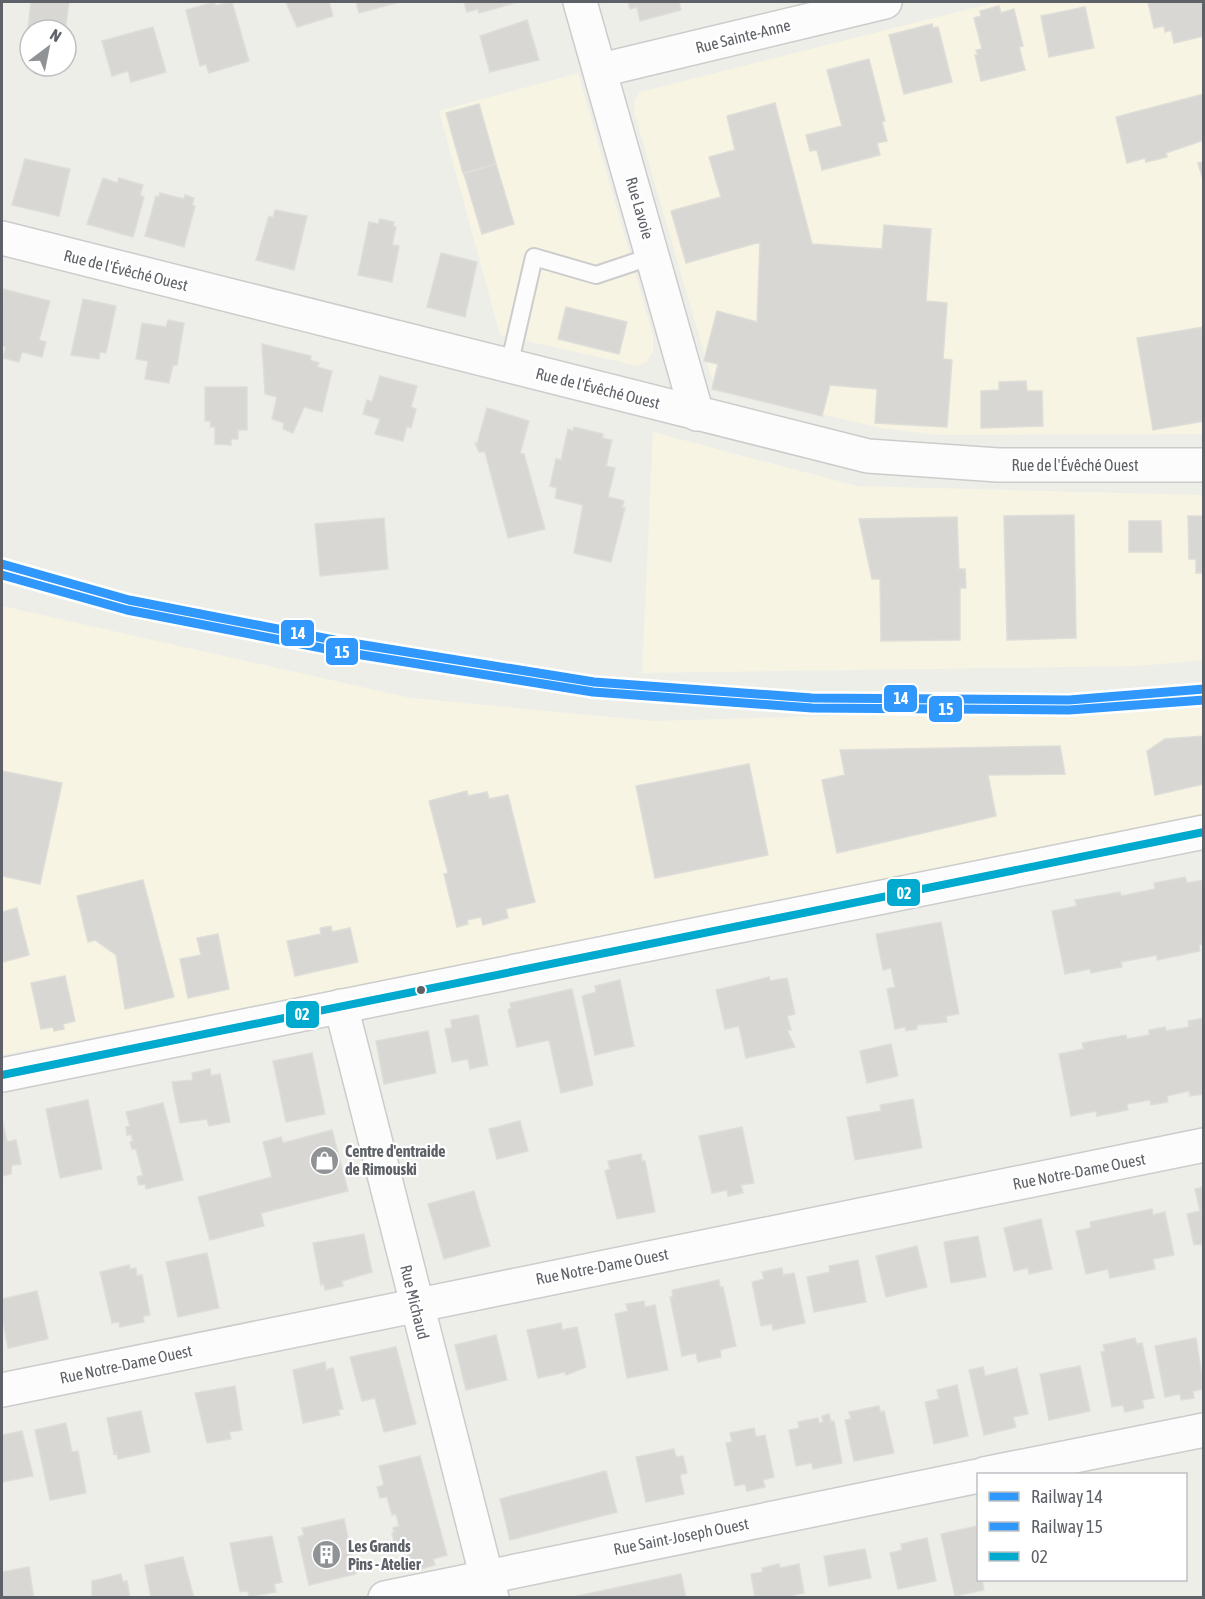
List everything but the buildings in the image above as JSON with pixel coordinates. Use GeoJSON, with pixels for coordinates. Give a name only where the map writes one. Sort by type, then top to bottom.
{"type":"FeatureCollection","features":[{"type":"Feature","properties":{"kind":"street","name":"Rue Lavoie"},"geometry":{"type":"LineString","coordinates":[[580,2],[697,414]]}},
{"type":"Feature","properties":{"kind":"street","name":"Rue Sainte-Anne"},"geometry":{"type":"LineString","coordinates":[[601,70],[885,2]]}},
{"type":"Feature","properties":{"kind":"street","name":"Rue de l'Évêché Ouest"},"geometry":{"type":"LineString","coordinates":[[2,238],[868,456],[998,465],[1203,465]]}},
{"type":"Feature","properties":{"kind":"street"},"geometry":{"type":"LineString","coordinates":[[2,1075],[1203,832]]}},
{"type":"Feature","properties":{"kind":"street","name":"Rue Michaud"},"geometry":{"type":"LineString","coordinates":[[341,1006],[488,1587]]}},
{"type":"Feature","properties":{"kind":"street","name":"Rue Notre-Dame Ouest"},"geometry":{"type":"LineString","coordinates":[[2,1390],[1203,1145]]}},
{"type":"Feature","properties":{"kind":"street"},"geometry":{"type":"LineString","coordinates":[[989,1473],[1203,1430]]}},
{"type":"Feature","properties":{"kind":"street","name":"Rue Saint-Joseph Ouest"},"geometry":{"type":"LineString","coordinates":[[385,1598],[488,1587],[977,1476]]}},
{"type":"Feature","properties":{"kind":"lane"},"geometry":{"type":"LineString","coordinates":[[509,366],[534,257],[596,275],[653,256]]}},
{"type":"Feature","properties":{"kind":"shaded area"},"geometry":{"type":"Polygon","coordinates":[[[997,2],[1203,2],[1203,434],[938,435],[880,428],[723,390],[717,386],[710,373],[634,112],[635,99],[640,92],[997,2]]]}},
{"type":"Feature","properties":{"kind":"shaded area"},"geometry":{"type":"Polygon","coordinates":[[[578,73],[653,335],[653,352],[646,362],[638,366],[500,335],[439,111],[578,73]]]}},
{"type":"Feature","properties":{"kind":"shaded area"},"geometry":{"type":"Polygon","coordinates":[[[653,432],[857,486],[1203,495],[1203,660],[1138,666],[642,673],[653,432]]]}},
{"type":"Feature","properties":{"kind":"shaded area"},"geometry":{"type":"Polygon","coordinates":[[[2,606],[411,698],[654,721],[1203,705],[1203,848],[391,979],[2,1055],[2,606]]]}},
{"type":"Feature","properties":{"kind":"rail line","name":"14"},"geometry":{"type":"LineString","coordinates":[[2,564],[129,600],[339,641],[594,682],[812,698],[1069,700],[1204,689]]}},
{"type":"Feature","properties":{"kind":"rail line","name":"15"},"geometry":{"type":"LineString","coordinates":[[2,575],[127,610],[337,651],[593,692],[812,708],[1069,710],[1204,700]]}},
{"type":"Feature","properties":{"kind":"transit line","name":"02"},"geometry":{"type":"LineString","coordinates":[[2,1075],[1204,832]]}},
{"type":"Feature","properties":{"kind":"place","name":"Centre d'entraide de Rimouski"},"geometry":{"type":"Point","coordinates":[324,1160]}},
{"type":"Feature","properties":{"kind":"place","name":"Les Grands Pins - Atelier"},"geometry":{"type":"Point","coordinates":[327,1555]}}]}
